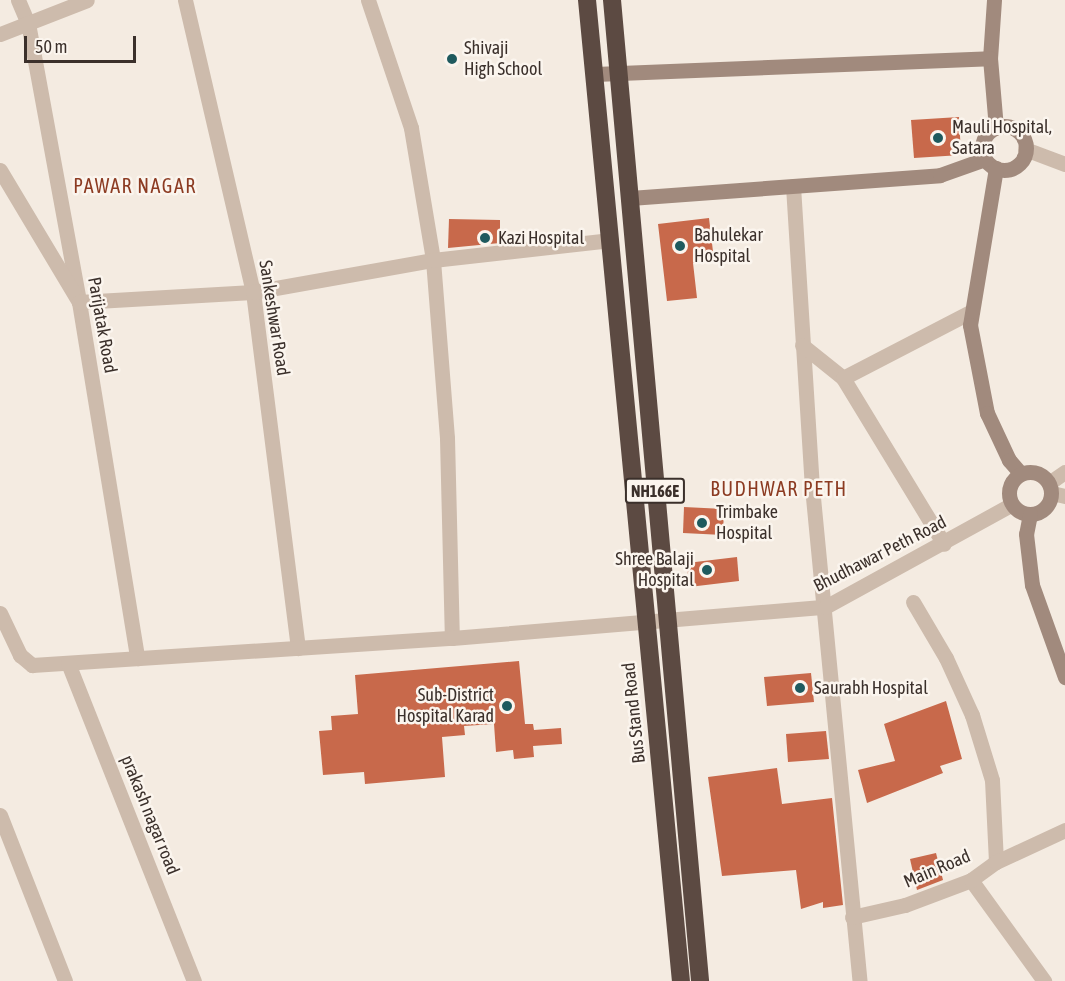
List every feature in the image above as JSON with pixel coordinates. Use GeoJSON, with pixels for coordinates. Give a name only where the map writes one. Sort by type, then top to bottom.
{"type":"FeatureCollection","features":[{"type":"Feature","properties":{"kind":"highway","name":"NH166E"},"geometry":{"type":"LineString","coordinates":[[587,0],[611,240]]}},
{"type":"Feature","properties":{"kind":"highway","name":"NH166E"},"geometry":{"type":"LineString","coordinates":[[612,0],[700,981]]}},
{"type":"Feature","properties":{"kind":"highway","name":"Bus Stand Road"},"geometry":{"type":"LineString","coordinates":[[611,240],[681,981]]}},
{"type":"Feature","properties":{"kind":"street","name":"Parijatak Road"},"geometry":{"type":"LineString","coordinates":[[18,0],[28,23],[79,302],[137,658]]}},
{"type":"Feature","properties":{"kind":"street"},"geometry":{"type":"LineString","coordinates":[[0,34],[87,0]]}},
{"type":"Feature","properties":{"kind":"street","name":"Sankeshwar Road"},"geometry":{"type":"LineString","coordinates":[[185,0],[253,292],[297,648]]}},
{"type":"Feature","properties":{"kind":"street"},"geometry":{"type":"LineString","coordinates":[[368,0],[411,128],[433,260],[447,438],[452,638]]}},
{"type":"Feature","properties":{"kind":"street"},"geometry":{"type":"LineString","coordinates":[[994,0],[990,58],[996,128]]}},
{"type":"Feature","properties":{"kind":"street"},"geometry":{"type":"LineString","coordinates":[[595,74],[990,58]]}},
{"type":"Feature","properties":{"kind":"street"},"geometry":{"type":"LineString","coordinates":[[1021,474],[1009,460],[987,413],[970,325],[991,164],[984,139],[996,128],[1015,130],[1025,148],[1065,164]]}},
{"type":"Feature","properties":{"kind":"street"},"geometry":{"type":"LineString","coordinates":[[630,198],[939,174],[991,164],[1015,166],[1025,148]]}},
{"type":"Feature","properties":{"kind":"street"},"geometry":{"type":"LineString","coordinates":[[0,170],[79,302],[253,292],[433,260],[611,240]]}},
{"type":"Feature","properties":{"kind":"street"},"geometry":{"type":"LineString","coordinates":[[793,186],[802,345],[852,917],[860,981]]}},
{"type":"Feature","properties":{"kind":"street"},"geometry":{"type":"LineString","coordinates":[[843,378],[972,311]]}},
{"type":"Feature","properties":{"kind":"street"},"geometry":{"type":"LineString","coordinates":[[802,345],[843,378],[944,544]]}},
{"type":"Feature","properties":{"kind":"street"},"geometry":{"type":"LineString","coordinates":[[1055,491],[1031,471],[1021,474],[1010,488],[1012,504],[1030,514],[1041,511],[1055,491],[1065,472]]}},
{"type":"Feature","properties":{"kind":"street","name":"Bhudhawar Peth Road"},"geometry":{"type":"LineString","coordinates":[[6,640],[32,665],[452,638],[646,620],[825,607],[944,544],[1012,504]]}},
{"type":"Feature","properties":{"kind":"street"},"geometry":{"type":"LineString","coordinates":[[1030,514],[1026,534],[1032,585],[1065,677]]}},
{"type":"Feature","properties":{"kind":"street"},"geometry":{"type":"LineString","coordinates":[[913,602],[946,658],[972,715],[992,780],[996,862]]}},
{"type":"Feature","properties":{"kind":"street"},"geometry":{"type":"LineString","coordinates":[[0,613],[6,640]]}},
{"type":"Feature","properties":{"kind":"street","name":"prakash nagar road"},"geometry":{"type":"LineString","coordinates":[[69,663],[194,981]]}},
{"type":"Feature","properties":{"kind":"street"},"geometry":{"type":"LineString","coordinates":[[0,815],[65,981]]}},
{"type":"Feature","properties":{"kind":"street","name":"Main Road"},"geometry":{"type":"LineString","coordinates":[[852,917],[905,904],[971,880],[996,862],[1065,830]]}},
{"type":"Feature","properties":{"kind":"street"},"geometry":{"type":"LineString","coordinates":[[971,880],[1044,981]]}},
{"type":"Feature","properties":{"kind":"building"},"geometry":{"type":"Polygon","coordinates":[[[959,117],[961,155],[914,158],[911,120],[959,117]]]}},
{"type":"Feature","properties":{"kind":"building"},"geometry":{"type":"Polygon","coordinates":[[[709,218],[714,260],[693,263],[697,298],[667,301],[658,224],[709,218]]]}},
{"type":"Feature","properties":{"kind":"building"},"geometry":{"type":"Polygon","coordinates":[[[449,219],[500,220],[500,243],[448,248],[449,219]]]}},
{"type":"Feature","properties":{"kind":"building"},"geometry":{"type":"Polygon","coordinates":[[[684,507],[724,509],[723,535],[683,533],[684,507]]]}},
{"type":"Feature","properties":{"kind":"building"},"geometry":{"type":"Polygon","coordinates":[[[737,557],[739,581],[689,587],[687,563],[737,557]]]}},
{"type":"Feature","properties":{"kind":"building"},"geometry":{"type":"Polygon","coordinates":[[[519,661],[525,724],[533,724],[534,730],[561,728],[562,744],[533,746],[534,757],[514,759],[513,750],[496,752],[494,724],[464,726],[465,735],[442,737],[445,777],[365,784],[364,772],[323,775],[319,731],[332,730],[331,716],[358,714],[355,675],[519,661]]]}},
{"type":"Feature","properties":{"kind":"building"},"geometry":{"type":"Polygon","coordinates":[[[811,673],[814,702],[767,706],[764,677],[811,673]]]}},
{"type":"Feature","properties":{"kind":"building"},"geometry":{"type":"Polygon","coordinates":[[[946,701],[962,759],[940,766],[943,773],[867,803],[858,770],[895,761],[884,724],[946,701]]]}},
{"type":"Feature","properties":{"kind":"building"},"geometry":{"type":"Polygon","coordinates":[[[826,731],[829,759],[788,762],[786,734],[826,731]]]}},
{"type":"Feature","properties":{"kind":"building"},"geometry":{"type":"Polygon","coordinates":[[[777,768],[782,804],[832,798],[843,905],[823,908],[823,902],[801,909],[796,870],[722,876],[708,777],[777,768]]]}},
{"type":"Feature","properties":{"kind":"building"},"geometry":{"type":"Polygon","coordinates":[[[936,853],[943,880],[917,890],[910,859],[936,853]]]}},
{"type":"Feature","properties":{"kind":"place","name":"Shivaji High School"},"geometry":{"type":"Point","coordinates":[452,59]}},
{"type":"Feature","properties":{"kind":"place","name":"Mauli Hospital, Satara"},"geometry":{"type":"Point","coordinates":[938,138]}},
{"type":"Feature","properties":{"kind":"place","name":"Kazi Hospital"},"geometry":{"type":"Point","coordinates":[485,238]}},
{"type":"Feature","properties":{"kind":"place","name":"Bahulekar Hospital"},"geometry":{"type":"Point","coordinates":[680,246]}},
{"type":"Feature","properties":{"kind":"place","name":"Trimbake Hospital"},"geometry":{"type":"Point","coordinates":[702,523]}},
{"type":"Feature","properties":{"kind":"place","name":"Shree Balaji Hospital"},"geometry":{"type":"Point","coordinates":[707,570]}},
{"type":"Feature","properties":{"kind":"place","name":"Saurabh Hospital"},"geometry":{"type":"Point","coordinates":[800,688]}},
{"type":"Feature","properties":{"kind":"place","name":"Sub-District Hospital Karad"},"geometry":{"type":"Point","coordinates":[507,706]}},
{"type":"Feature","properties":{"kind":"district","name":"PAWAR NAGAR"},"geometry":{"type":"Point","coordinates":[135,185]}},
{"type":"Feature","properties":{"kind":"district","name":"BUDHWAR PETH"},"geometry":{"type":"Point","coordinates":[779,488]}}]}
